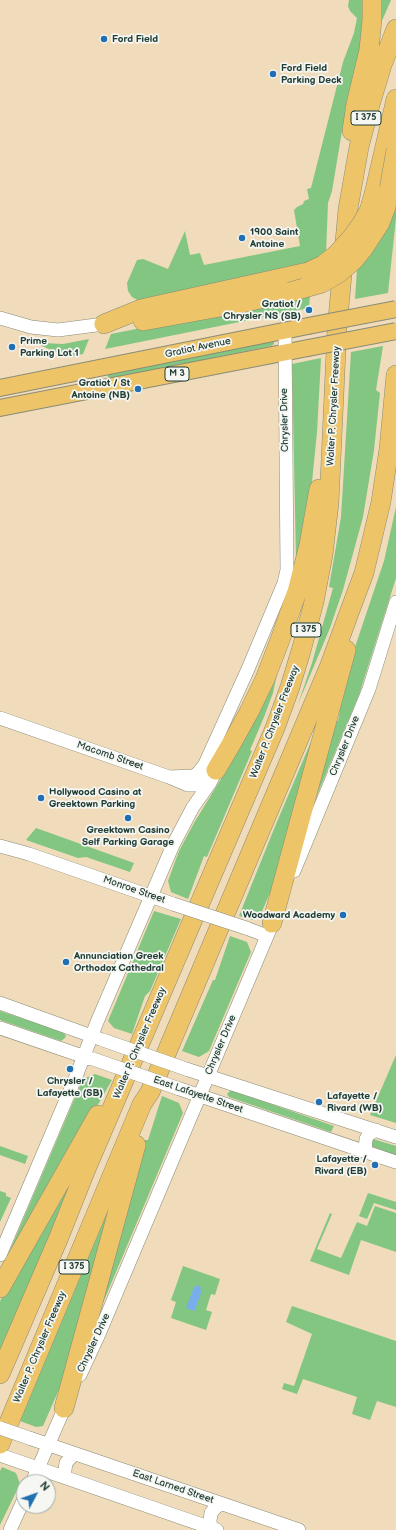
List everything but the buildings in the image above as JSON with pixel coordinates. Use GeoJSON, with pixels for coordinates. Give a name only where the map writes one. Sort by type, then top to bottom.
{"type":"FeatureCollection","features":[{"type":"Feature","properties":{"kind":"highway"},"geometry":{"type":"LineString","coordinates":[[348,209],[351,136],[356,104],[369,50],[372,0]]}},
{"type":"Feature","properties":{"kind":"highway","name":"Walter P. Chrysler Freeway"},"geometry":{"type":"LineString","coordinates":[[0,1374],[272,735],[290,687],[314,602],[323,555],[329,502],[337,329],[348,209],[359,147],[382,65],[396,29]]}},
{"type":"Feature","properties":{"kind":"highway"},"geometry":{"type":"LineString","coordinates":[[104,324],[143,321],[242,303],[322,283],[339,273],[354,260],[363,249],[380,223],[386,207],[396,99]]}},
{"type":"Feature","properties":{"kind":"highway"},"geometry":{"type":"LineString","coordinates":[[104,324],[141,309],[308,272],[323,265],[337,254],[361,225],[369,211],[391,145]]}},
{"type":"Feature","properties":{"kind":"highway"},"geometry":{"type":"LineString","coordinates":[[216,770],[237,735],[265,679],[297,592],[309,545],[321,474],[337,329]]}},
{"type":"Feature","properties":{"kind":"highway","name":"Walter P. Chrysler Freeway"},"geometry":{"type":"LineString","coordinates":[[0,1444],[142,1104],[150,1092],[330,665],[364,573],[381,502],[389,448],[396,375]]}},
{"type":"Feature","properties":{"kind":"highway"},"geometry":{"type":"LineString","coordinates":[[270,930],[339,678],[364,573]]}},
{"type":"Feature","properties":{"kind":"highway"},"geometry":{"type":"LineString","coordinates":[[0,1288],[107,1098],[196,913]]}},
{"type":"Feature","properties":{"kind":"highway"},"geometry":{"type":"LineString","coordinates":[[64,1408],[74,1367],[91,1314],[132,1158],[149,1108],[150,1092]]}},
{"type":"Feature","properties":{"kind":"main road","name":"Gratiot Avenue"},"geometry":{"type":"LineString","coordinates":[[0,388],[396,309]]}},
{"type":"Feature","properties":{"kind":"main road","name":"Gratiot Avenue"},"geometry":{"type":"LineString","coordinates":[[0,408],[396,331]]}},
{"type":"Feature","properties":{"kind":"street"},"geometry":{"type":"LineString","coordinates":[[0,318],[31,328],[58,330],[104,324]]}},
{"type":"Feature","properties":{"kind":"street","name":"Chrysler Drive"},"geometry":{"type":"LineString","coordinates":[[169,777],[194,776],[205,764],[251,662],[284,583],[287,570],[285,330]]}},
{"type":"Feature","properties":{"kind":"street","name":"Chrysler Drive"},"geometry":{"type":"LineString","coordinates":[[35,1474],[99,1334],[270,930],[369,689],[396,602]]}},
{"type":"Feature","properties":{"kind":"street","name":"Macomb Street"},"geometry":{"type":"LineString","coordinates":[[0,718],[169,777],[182,784],[192,786],[201,782],[216,770]]}},
{"type":"Feature","properties":{"kind":"street"},"geometry":{"type":"LineString","coordinates":[[0,1255],[98,1038],[97,1022],[180,829],[210,783],[216,770]]}},
{"type":"Feature","properties":{"kind":"street","name":"Monroe Street"},"geometry":{"type":"LineString","coordinates":[[0,846],[28,854],[246,928],[270,930]]}},
{"type":"Feature","properties":{"kind":"street","name":"East Lafayette Street"},"geometry":{"type":"LineString","coordinates":[[0,1003],[227,1083],[396,1137]]}},
{"type":"Feature","properties":{"kind":"street"},"geometry":{"type":"LineString","coordinates":[[62,1049],[70,1040],[68,1027]]}},
{"type":"Feature","properties":{"kind":"street","name":"East Lafayette Street"},"geometry":{"type":"LineString","coordinates":[[0,1028],[396,1162]]}},
{"type":"Feature","properties":{"kind":"street"},"geometry":{"type":"LineString","coordinates":[[219,1102],[227,1083]]}},
{"type":"Feature","properties":{"kind":"street"},"geometry":{"type":"LineString","coordinates":[[365,1152],[366,1139],[369,1134],[376,1130]]}},
{"type":"Feature","properties":{"kind":"street","name":"East Larned Street"},"geometry":{"type":"LineString","coordinates":[[0,1428],[299,1530]]}},
{"type":"Feature","properties":{"kind":"street"},"geometry":{"type":"LineString","coordinates":[[64,1476],[66,1463],[74,1454]]}},
{"type":"Feature","properties":{"kind":"street"},"geometry":{"type":"LineString","coordinates":[[0,1455],[214,1529]]}},
{"type":"Feature","properties":{"kind":"street"},"geometry":{"type":"LineString","coordinates":[[214,1529],[210,1521],[211,1513],[216,1507],[222,1504]]}},
{"type":"Feature","properties":{"kind":"street"},"geometry":{"type":"LineString","coordinates":[[10,1530],[17,1514]]}},
{"type":"Feature","properties":{"kind":"green space"},"geometry":{"type":"Polygon","coordinates":[[[349,0],[365,0],[363,31],[342,131],[332,191],[328,203],[326,253],[308,263],[139,301],[132,297],[128,291],[127,283],[137,260],[143,259],[168,269],[185,231],[190,255],[200,253],[204,265],[300,246],[294,210],[303,204],[304,201],[309,199],[307,189],[311,188],[343,62],[354,33],[357,18],[350,11],[348,6],[349,0]]]}},
{"type":"Feature","properties":{"kind":"green space"},"geometry":{"type":"Polygon","coordinates":[[[378,0],[391,0],[381,23],[379,22],[378,0]]]}},
{"type":"Feature","properties":{"kind":"green space"},"geometry":{"type":"Polygon","coordinates":[[[396,200],[396,218],[388,293],[355,299],[357,269],[396,200]]]}},
{"type":"Feature","properties":{"kind":"green space"},"geometry":{"type":"Polygon","coordinates":[[[310,294],[309,308],[105,349],[111,334],[310,294]]]}},
{"type":"Feature","properties":{"kind":"green space"},"geometry":{"type":"Polygon","coordinates":[[[23,338],[44,343],[63,344],[89,339],[83,354],[68,357],[23,338]]]}},
{"type":"Feature","properties":{"kind":"green space"},"geometry":{"type":"Polygon","coordinates":[[[274,340],[274,344],[271,346],[113,378],[108,377],[107,371],[274,340]]]}},
{"type":"Feature","properties":{"kind":"green space"},"geometry":{"type":"Polygon","coordinates":[[[383,346],[376,390],[380,393],[374,450],[363,517],[343,590],[330,628],[298,704],[312,663],[333,588],[329,587],[341,517],[351,352],[383,346]]]}},
{"type":"Feature","properties":{"kind":"green space"},"geometry":{"type":"Polygon","coordinates":[[[321,358],[317,432],[310,502],[296,559],[292,364],[321,358]]]}},
{"type":"Feature","properties":{"kind":"green space"},"geometry":{"type":"Polygon","coordinates":[[[396,507],[396,578],[359,695],[307,819],[334,719],[338,721],[343,692],[354,650],[384,561],[396,507]]]}},
{"type":"Feature","properties":{"kind":"green space"},"geometry":{"type":"Polygon","coordinates":[[[274,674],[277,674],[273,693],[250,750],[252,751],[207,857],[204,856],[188,899],[171,892],[168,881],[179,851],[194,823],[238,751],[261,707],[274,674]]]}},
{"type":"Feature","properties":{"kind":"green space"},"geometry":{"type":"Polygon","coordinates":[[[318,725],[280,870],[260,916],[253,920],[239,916],[274,829],[318,725]]]}},
{"type":"Feature","properties":{"kind":"green space"},"geometry":{"type":"Polygon","coordinates":[[[36,828],[134,863],[130,872],[86,857],[78,858],[26,840],[36,828]]]}},
{"type":"Feature","properties":{"kind":"green space"},"geometry":{"type":"Polygon","coordinates":[[[154,911],[181,919],[150,991],[145,996],[132,1034],[114,1028],[108,1021],[154,911]]]}},
{"type":"Feature","properties":{"kind":"green space"},"geometry":{"type":"Polygon","coordinates":[[[230,936],[247,942],[251,952],[209,1051],[199,1057],[182,1051],[213,980],[215,980],[230,936]]]}},
{"type":"Feature","properties":{"kind":"green space"},"geometry":{"type":"Polygon","coordinates":[[[0,1011],[63,1032],[66,1036],[61,1041],[0,1020],[0,1011]]]}},
{"type":"Feature","properties":{"kind":"green space"},"geometry":{"type":"Polygon","coordinates":[[[396,1055],[396,1123],[370,1115],[396,1055]]]}},
{"type":"Feature","properties":{"kind":"green space"},"geometry":{"type":"Polygon","coordinates":[[[95,1074],[112,1080],[4,1270],[2,1269],[83,1079],[95,1074]]]}},
{"type":"Feature","properties":{"kind":"green space"},"geometry":{"type":"Polygon","coordinates":[[[231,1090],[334,1126],[331,1132],[229,1097],[227,1094],[231,1090]]]}},
{"type":"Feature","properties":{"kind":"green space"},"geometry":{"type":"Polygon","coordinates":[[[162,1096],[179,1103],[183,1113],[100,1310],[141,1150],[145,1140],[148,1140],[162,1096]]]}},
{"type":"Feature","properties":{"kind":"green space"},"geometry":{"type":"Polygon","coordinates":[[[373,1139],[396,1146],[396,1155],[371,1146],[370,1141],[373,1139]]]}},
{"type":"Feature","properties":{"kind":"green space"},"geometry":{"type":"Polygon","coordinates":[[[0,1146],[28,1156],[25,1164],[0,1155],[0,1146]]]}},
{"type":"Feature","properties":{"kind":"green space"},"geometry":{"type":"Polygon","coordinates":[[[79,1168],[0,1360],[0,1301],[37,1236],[79,1168]]]}},
{"type":"Feature","properties":{"kind":"green space"},"geometry":{"type":"Polygon","coordinates":[[[119,1184],[72,1353],[69,1352],[71,1357],[61,1385],[43,1426],[36,1427],[20,1421],[119,1184]]]}},
{"type":"Feature","properties":{"kind":"green space"},"geometry":{"type":"Polygon","coordinates":[[[0,1191],[6,1193],[6,1196],[11,1198],[0,1222],[0,1191]]]}},
{"type":"Feature","properties":{"kind":"green space"},"geometry":{"type":"Polygon","coordinates":[[[368,1193],[396,1202],[396,1210],[374,1203],[367,1219],[359,1216],[368,1193]]]}},
{"type":"Feature","properties":{"kind":"green space"},"geometry":{"type":"Polygon","coordinates":[[[375,1206],[396,1213],[396,1252],[361,1240],[349,1275],[310,1261],[330,1213],[332,1214],[317,1249],[341,1258],[357,1222],[367,1226],[375,1206]]]}},
{"type":"Feature","properties":{"kind":"green space"},"geometry":{"type":"Polygon","coordinates":[[[183,1266],[220,1279],[215,1295],[211,1294],[206,1310],[212,1312],[206,1330],[171,1318],[176,1302],[171,1300],[183,1266]]]}},
{"type":"Feature","properties":{"kind":"green space"},"geometry":{"type":"Polygon","coordinates":[[[292,1306],[396,1341],[396,1407],[377,1401],[370,1420],[352,1414],[357,1397],[303,1379],[297,1394],[282,1389],[284,1383],[294,1386],[312,1334],[286,1322],[292,1306]]]}},
{"type":"Feature","properties":{"kind":"green space"},"geometry":{"type":"Polygon","coordinates":[[[2,1467],[16,1474],[16,1492],[0,1525],[0,1471],[2,1467]]]}},
{"type":"Feature","properties":{"kind":"water"},"geometry":{"type":"Polygon","coordinates":[[[196,1285],[201,1287],[200,1289],[202,1290],[195,1311],[186,1308],[196,1285]]]}},
{"type":"Feature","properties":{"kind":"place","name":"Ford Field"},"geometry":{"type":"Point","coordinates":[104,39]}},
{"type":"Feature","properties":{"kind":"place","name":"Ford Field Parking Deck"},"geometry":{"type":"Point","coordinates":[273,74]}},
{"type":"Feature","properties":{"kind":"place","name":"1900 Saint Antoine"},"geometry":{"type":"Point","coordinates":[242,238]}},
{"type":"Feature","properties":{"kind":"place","name":"Gratiot / Chrysler NS (SB)"},"geometry":{"type":"Point","coordinates":[309,310]}},
{"type":"Feature","properties":{"kind":"place","name":"Prime Parking Lot 1"},"geometry":{"type":"Point","coordinates":[12,347]}},
{"type":"Feature","properties":{"kind":"place","name":"Gratiot / St Antoine (NB)"},"geometry":{"type":"Point","coordinates":[138,389]}},
{"type":"Feature","properties":{"kind":"place","name":"Hollywood Casino at Greektown Parking"},"geometry":{"type":"Point","coordinates":[41,798]}},
{"type":"Feature","properties":{"kind":"place","name":"Greektown Casino Self Parking Garage"},"geometry":{"type":"Point","coordinates":[128,818]}},
{"type":"Feature","properties":{"kind":"place","name":"Woodward Academy"},"geometry":{"type":"Point","coordinates":[343,915]}},
{"type":"Feature","properties":{"kind":"place","name":"Annunciation Greek Orthodox Cathedral"},"geometry":{"type":"Point","coordinates":[66,962]}},
{"type":"Feature","properties":{"kind":"place","name":"Chrysler / Lafayette (SB)"},"geometry":{"type":"Point","coordinates":[70,1069]}},
{"type":"Feature","properties":{"kind":"place","name":"Lafayette / Rivard (WB)"},"geometry":{"type":"Point","coordinates":[319,1102]}},
{"type":"Feature","properties":{"kind":"place","name":"Lafayette / Rivard (EB)"},"geometry":{"type":"Point","coordinates":[375,1165]}}]}
